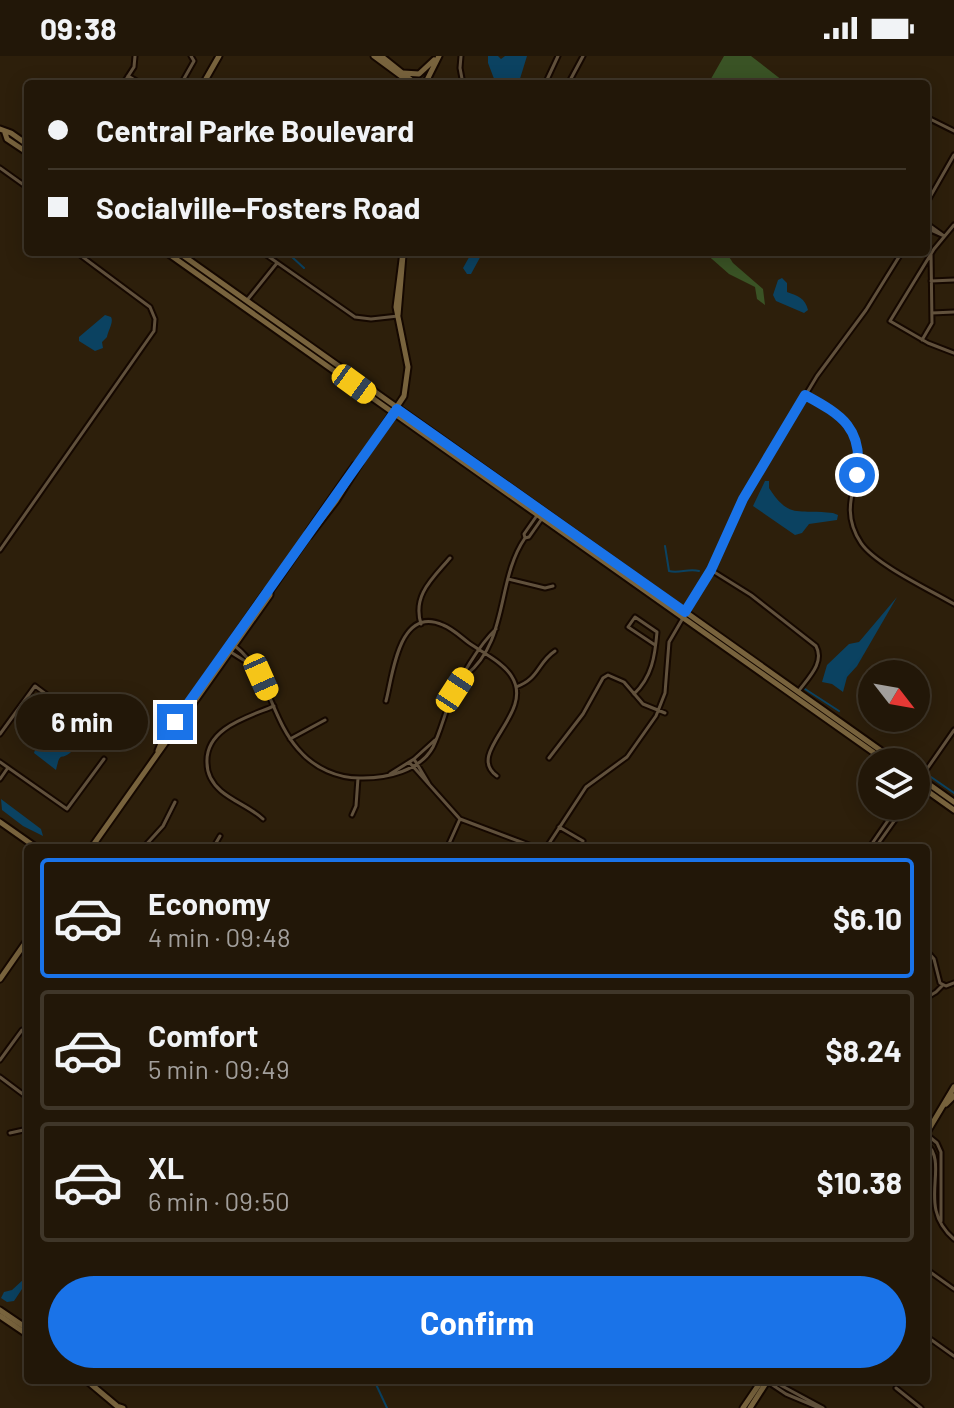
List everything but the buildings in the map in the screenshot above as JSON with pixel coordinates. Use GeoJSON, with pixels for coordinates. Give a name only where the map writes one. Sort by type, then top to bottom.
{"type":"FeatureCollection","features":[{"type":"Feature","properties":{"kind":"main road"},"geometry":{"type":"LineString","coordinates":[[205,80],[219,56]]}},
{"type":"Feature","properties":{"kind":"main road"},"geometry":{"type":"LineString","coordinates":[[374,56],[413,80]]}},
{"type":"Feature","properties":{"kind":"main road"},"geometry":{"type":"LineString","coordinates":[[381,56],[413,80]]}},
{"type":"Feature","properties":{"kind":"main road"},"geometry":{"type":"LineString","coordinates":[[422,80],[436,57]]}},
{"type":"Feature","properties":{"kind":"main road"},"geometry":{"type":"LineString","coordinates":[[402,73],[419,74],[436,57]]}},
{"type":"Feature","properties":{"kind":"main road"},"geometry":{"type":"LineString","coordinates":[[2,131],[24,142]]}},
{"type":"Feature","properties":{"kind":"main road"},"geometry":{"type":"LineString","coordinates":[[2,131],[7,139],[24,150]]}},
{"type":"Feature","properties":{"kind":"main road"},"geometry":{"type":"LineString","coordinates":[[172,256],[684,615],[868,748]]}},
{"type":"Feature","properties":{"kind":"main road"},"geometry":{"type":"LineString","coordinates":[[184,256],[395,411]]}},
{"type":"Feature","properties":{"kind":"main road"},"geometry":{"type":"LineString","coordinates":[[94,844],[167,743],[230,647],[270,595],[309,531],[395,411],[406,390],[409,371],[396,300],[403,256]]}},
{"type":"Feature","properties":{"kind":"main road"},"geometry":{"type":"LineString","coordinates":[[684,615],[877,748]]}},
{"type":"Feature","properties":{"kind":"main road"},"geometry":{"type":"LineString","coordinates":[[930,788],[954,802]]}},
{"type":"Feature","properties":{"kind":"main road"},"geometry":{"type":"LineString","coordinates":[[930,791],[954,810]]}},
{"type":"Feature","properties":{"kind":"main road"},"geometry":{"type":"LineString","coordinates":[[0,822],[31,844]]}},
{"type":"Feature","properties":{"kind":"main road"},"geometry":{"type":"LineString","coordinates":[[0,979],[24,945]]}},
{"type":"Feature","properties":{"kind":"main road"},"geometry":{"type":"LineString","coordinates":[[930,1128],[954,1087]]}},
{"type":"Feature","properties":{"kind":"main road"},"geometry":{"type":"LineString","coordinates":[[945,1104],[954,1096]]}},
{"type":"Feature","properties":{"kind":"main road"},"geometry":{"type":"LineString","coordinates":[[0,1313],[24,1329]]}},
{"type":"Feature","properties":{"kind":"main road"},"geometry":{"type":"LineString","coordinates":[[91,1384],[119,1407]]}},
{"type":"Feature","properties":{"kind":"main road"},"geometry":{"type":"LineString","coordinates":[[743,1408],[764,1384]]}},
{"type":"Feature","properties":{"kind":"main road"},"geometry":{"type":"LineString","coordinates":[[750,1408],[765,1384]]}},
{"type":"Feature","properties":{"kind":"street"},"geometry":{"type":"LineString","coordinates":[[183,80],[194,61],[191,56]]}},
{"type":"Feature","properties":{"kind":"street"},"geometry":{"type":"LineString","coordinates":[[461,56],[462,80]]}},
{"type":"Feature","properties":{"kind":"street"},"geometry":{"type":"LineString","coordinates":[[547,80],[558,56]]}},
{"type":"Feature","properties":{"kind":"street"},"geometry":{"type":"LineString","coordinates":[[570,80],[583,56]]}},
{"type":"Feature","properties":{"kind":"street"},"geometry":{"type":"LineString","coordinates":[[126,80],[135,63],[134,57]]}},
{"type":"Feature","properties":{"kind":"street"},"geometry":{"type":"LineString","coordinates":[[128,76],[135,80]]}},
{"type":"Feature","properties":{"kind":"street"},"geometry":{"type":"LineString","coordinates":[[930,119],[954,131]]}},
{"type":"Feature","properties":{"kind":"street"},"geometry":{"type":"LineString","coordinates":[[930,197],[954,155]]}},
{"type":"Feature","properties":{"kind":"street"},"geometry":{"type":"LineString","coordinates":[[0,168],[24,185]]}},
{"type":"Feature","properties":{"kind":"street"},"geometry":{"type":"LineString","coordinates":[[922,340],[932,323],[931,254],[954,225]]}},
{"type":"Feature","properties":{"kind":"street"},"geometry":{"type":"LineString","coordinates":[[930,228],[944,236]]}},
{"type":"Feature","properties":{"kind":"street"},"geometry":{"type":"LineString","coordinates":[[0,550],[154,331],[155,316],[150,307],[81,256]]}},
{"type":"Feature","properties":{"kind":"street"},"geometry":{"type":"LineString","coordinates":[[267,256],[355,317],[398,316]]}},
{"type":"Feature","properties":{"kind":"street"},"geometry":{"type":"LineString","coordinates":[[548,844],[586,787],[627,757],[659,711],[666,685],[669,642],[711,570],[743,499],[805,395],[866,310],[900,256]]}},
{"type":"Feature","properties":{"kind":"street"},"geometry":{"type":"LineString","coordinates":[[930,256],[890,321],[922,340],[954,353]]}},
{"type":"Feature","properties":{"kind":"street"},"geometry":{"type":"LineString","coordinates":[[256,309],[254,301],[259,288],[277,263]]}},
{"type":"Feature","properties":{"kind":"street"},"geometry":{"type":"LineString","coordinates":[[931,281],[954,280]]}},
{"type":"Feature","properties":{"kind":"street"},"geometry":{"type":"LineString","coordinates":[[244,300],[259,288]]}},
{"type":"Feature","properties":{"kind":"street"},"geometry":{"type":"LineString","coordinates":[[932,313],[954,312]]}},
{"type":"Feature","properties":{"kind":"street"},"geometry":{"type":"LineString","coordinates":[[805,395],[842,418],[856,439],[859,463],[851,513],[853,526],[862,544],[874,556],[954,604]]}},
{"type":"Feature","properties":{"kind":"street"},"geometry":{"type":"LineString","coordinates":[[230,647],[254,666],[290,739],[307,759],[341,776],[387,775],[413,762],[435,740],[452,697],[496,629],[514,557],[525,538],[524,534],[541,514]]}},
{"type":"Feature","properties":{"kind":"street"},"geometry":{"type":"LineString","coordinates":[[421,624],[419,598],[450,558]]}},
{"type":"Feature","properties":{"kind":"street"},"geometry":{"type":"LineString","coordinates":[[711,570],[766,606],[818,648],[818,664],[798,692]]}},
{"type":"Feature","properties":{"kind":"street"},"geometry":{"type":"LineString","coordinates":[[508,579],[545,588],[553,586]]}},
{"type":"Feature","properties":{"kind":"street"},"geometry":{"type":"LineString","coordinates":[[634,694],[651,673],[657,632],[635,617],[628,627],[655,645]]}},
{"type":"Feature","properties":{"kind":"street"},"geometry":{"type":"LineString","coordinates":[[386,701],[402,641],[411,629],[431,622],[444,625],[509,672],[516,687],[514,709],[486,758],[488,768],[497,776]]}},
{"type":"Feature","properties":{"kind":"street"},"geometry":{"type":"LineString","coordinates":[[516,687],[533,679],[555,651]]}},
{"type":"Feature","properties":{"kind":"street"},"geometry":{"type":"LineString","coordinates":[[549,758],[580,718],[606,676],[617,678],[643,704],[665,713]]}},
{"type":"Feature","properties":{"kind":"street"},"geometry":{"type":"LineString","coordinates":[[0,734],[35,686],[62,706],[64,712]]}},
{"type":"Feature","properties":{"kind":"street"},"geometry":{"type":"LineString","coordinates":[[263,819],[216,787],[209,774],[207,758],[211,743],[223,730],[274,706]]}},
{"type":"Feature","properties":{"kind":"street"},"geometry":{"type":"LineString","coordinates":[[290,739],[325,720]]}},
{"type":"Feature","properties":{"kind":"street"},"geometry":{"type":"LineString","coordinates":[[930,763],[954,730]]}},
{"type":"Feature","properties":{"kind":"street"},"geometry":{"type":"LineString","coordinates":[[0,762],[67,809],[104,759]]}},
{"type":"Feature","properties":{"kind":"street"},"geometry":{"type":"LineString","coordinates":[[413,762],[460,819],[526,844]]}},
{"type":"Feature","properties":{"kind":"street"},"geometry":{"type":"LineString","coordinates":[[0,779],[8,768]]}},
{"type":"Feature","properties":{"kind":"street"},"geometry":{"type":"LineString","coordinates":[[352,815],[356,806],[358,778]]}},
{"type":"Feature","properties":{"kind":"street"},"geometry":{"type":"LineString","coordinates":[[147,844],[163,826],[175,802]]}},
{"type":"Feature","properties":{"kind":"street"},"geometry":{"type":"LineString","coordinates":[[449,844],[460,819]]}},
{"type":"Feature","properties":{"kind":"street"},"geometry":{"type":"LineString","coordinates":[[872,844],[888,820]]}},
{"type":"Feature","properties":{"kind":"street"},"geometry":{"type":"LineString","coordinates":[[878,844],[895,820]]}},
{"type":"Feature","properties":{"kind":"street"},"geometry":{"type":"LineString","coordinates":[[559,827],[583,841]]}},
{"type":"Feature","properties":{"kind":"street"},"geometry":{"type":"LineString","coordinates":[[215,844],[220,836]]}},
{"type":"Feature","properties":{"kind":"street"},"geometry":{"type":"LineString","coordinates":[[930,954],[943,985]]}},
{"type":"Feature","properties":{"kind":"street"},"geometry":{"type":"LineString","coordinates":[[930,996],[943,985],[954,983]]}},
{"type":"Feature","properties":{"kind":"street"},"geometry":{"type":"LineString","coordinates":[[0,1060],[24,1031]]}},
{"type":"Feature","properties":{"kind":"street"},"geometry":{"type":"LineString","coordinates":[[0,1077],[24,1095]]}},
{"type":"Feature","properties":{"kind":"street"},"geometry":{"type":"LineString","coordinates":[[10,1133],[24,1130]]}},
{"type":"Feature","properties":{"kind":"street"},"geometry":{"type":"LineString","coordinates":[[930,1137],[941,1152],[941,1224]]}},
{"type":"Feature","properties":{"kind":"street"},"geometry":{"type":"LineString","coordinates":[[930,1148],[935,1154],[934,1208],[941,1224],[954,1239]]}},
{"type":"Feature","properties":{"kind":"street"},"geometry":{"type":"LineString","coordinates":[[930,1272],[954,1289]]}},
{"type":"Feature","properties":{"kind":"street"},"geometry":{"type":"LineString","coordinates":[[930,1339],[954,1356]]}},
{"type":"Feature","properties":{"kind":"street"},"geometry":{"type":"LineString","coordinates":[[772,1384],[786,1394],[821,1408]]}},
{"type":"Feature","properties":{"kind":"street"},"geometry":{"type":"LineString","coordinates":[[896,1388],[921,1408]]}},
{"type":"Feature","properties":{"kind":"green space"},"geometry":{"type":"Polygon","coordinates":[[[724,56],[751,56],[782,80],[710,80],[724,56]]]}},
{"type":"Feature","properties":{"kind":"green space"},"geometry":{"type":"Polygon","coordinates":[[[709,256],[729,256],[763,289],[765,305],[757,299],[755,287],[729,274],[709,256]]]}},
{"type":"Feature","properties":{"kind":"water"},"geometry":{"type":"Polygon","coordinates":[[[488,56],[501,59],[505,56],[527,56],[520,80],[494,80],[488,56]]]}},
{"type":"Feature","properties":{"kind":"water"},"geometry":{"type":"Polygon","coordinates":[[[470,256],[481,256],[471,274],[463,268],[470,256]]]}},
{"type":"Feature","properties":{"kind":"water"},"geometry":{"type":"Polygon","coordinates":[[[782,278],[787,283],[787,292],[805,303],[808,310],[804,313],[776,301],[773,295],[778,280],[782,278]]]}},
{"type":"Feature","properties":{"kind":"water"},"geometry":{"type":"Polygon","coordinates":[[[105,315],[111,317],[111,324],[102,342],[103,348],[95,351],[79,341],[79,337],[105,315]]]}},
{"type":"Feature","properties":{"kind":"water"},"geometry":{"type":"Polygon","coordinates":[[[765,481],[769,481],[769,488],[776,498],[790,509],[833,513],[838,515],[837,520],[809,524],[802,533],[795,535],[753,506],[765,481]]]}},
{"type":"Feature","properties":{"kind":"water"},"geometry":{"type":"Polygon","coordinates":[[[897,597],[857,666],[847,677],[843,692],[832,684],[822,682],[827,665],[849,644],[859,642],[897,597]]]}},
{"type":"Feature","properties":{"kind":"water"},"geometry":{"type":"Polygon","coordinates":[[[39,738],[73,743],[71,752],[60,758],[56,770],[34,753],[39,738]]]}},
{"type":"Feature","properties":{"kind":"water"},"geometry":{"type":"Polygon","coordinates":[[[1,799],[41,829],[43,836],[2,810],[1,799]]]}},
{"type":"Feature","properties":{"kind":"water"},"geometry":{"type":"Polygon","coordinates":[[[24,1279],[24,1286],[14,1301],[7,1302],[1,1298],[4,1292],[12,1290],[24,1279]]]}},
{"type":"Feature","properties":{"kind":"waterway"},"geometry":{"type":"LineString","coordinates":[[292,257],[304,268]]}},
{"type":"Feature","properties":{"kind":"waterway"},"geometry":{"type":"LineString","coordinates":[[665,546],[669,571],[699,571]]}},
{"type":"Feature","properties":{"kind":"waterway"},"geometry":{"type":"LineString","coordinates":[[805,689],[839,711]]}},
{"type":"Feature","properties":{"kind":"waterway"},"geometry":{"type":"LineString","coordinates":[[931,777],[954,793]]}},
{"type":"Feature","properties":{"kind":"waterway"},"geometry":{"type":"LineString","coordinates":[[376,1384],[387,1408]]}},
{"type":"Feature","properties":{"kind":"route"},"geometry":{"type":"LineString","coordinates":[[175,722],[397,409],[685,612],[711,570],[743,499],[805,395],[836,413],[850,428],[859,450],[857,475]]}}]}
